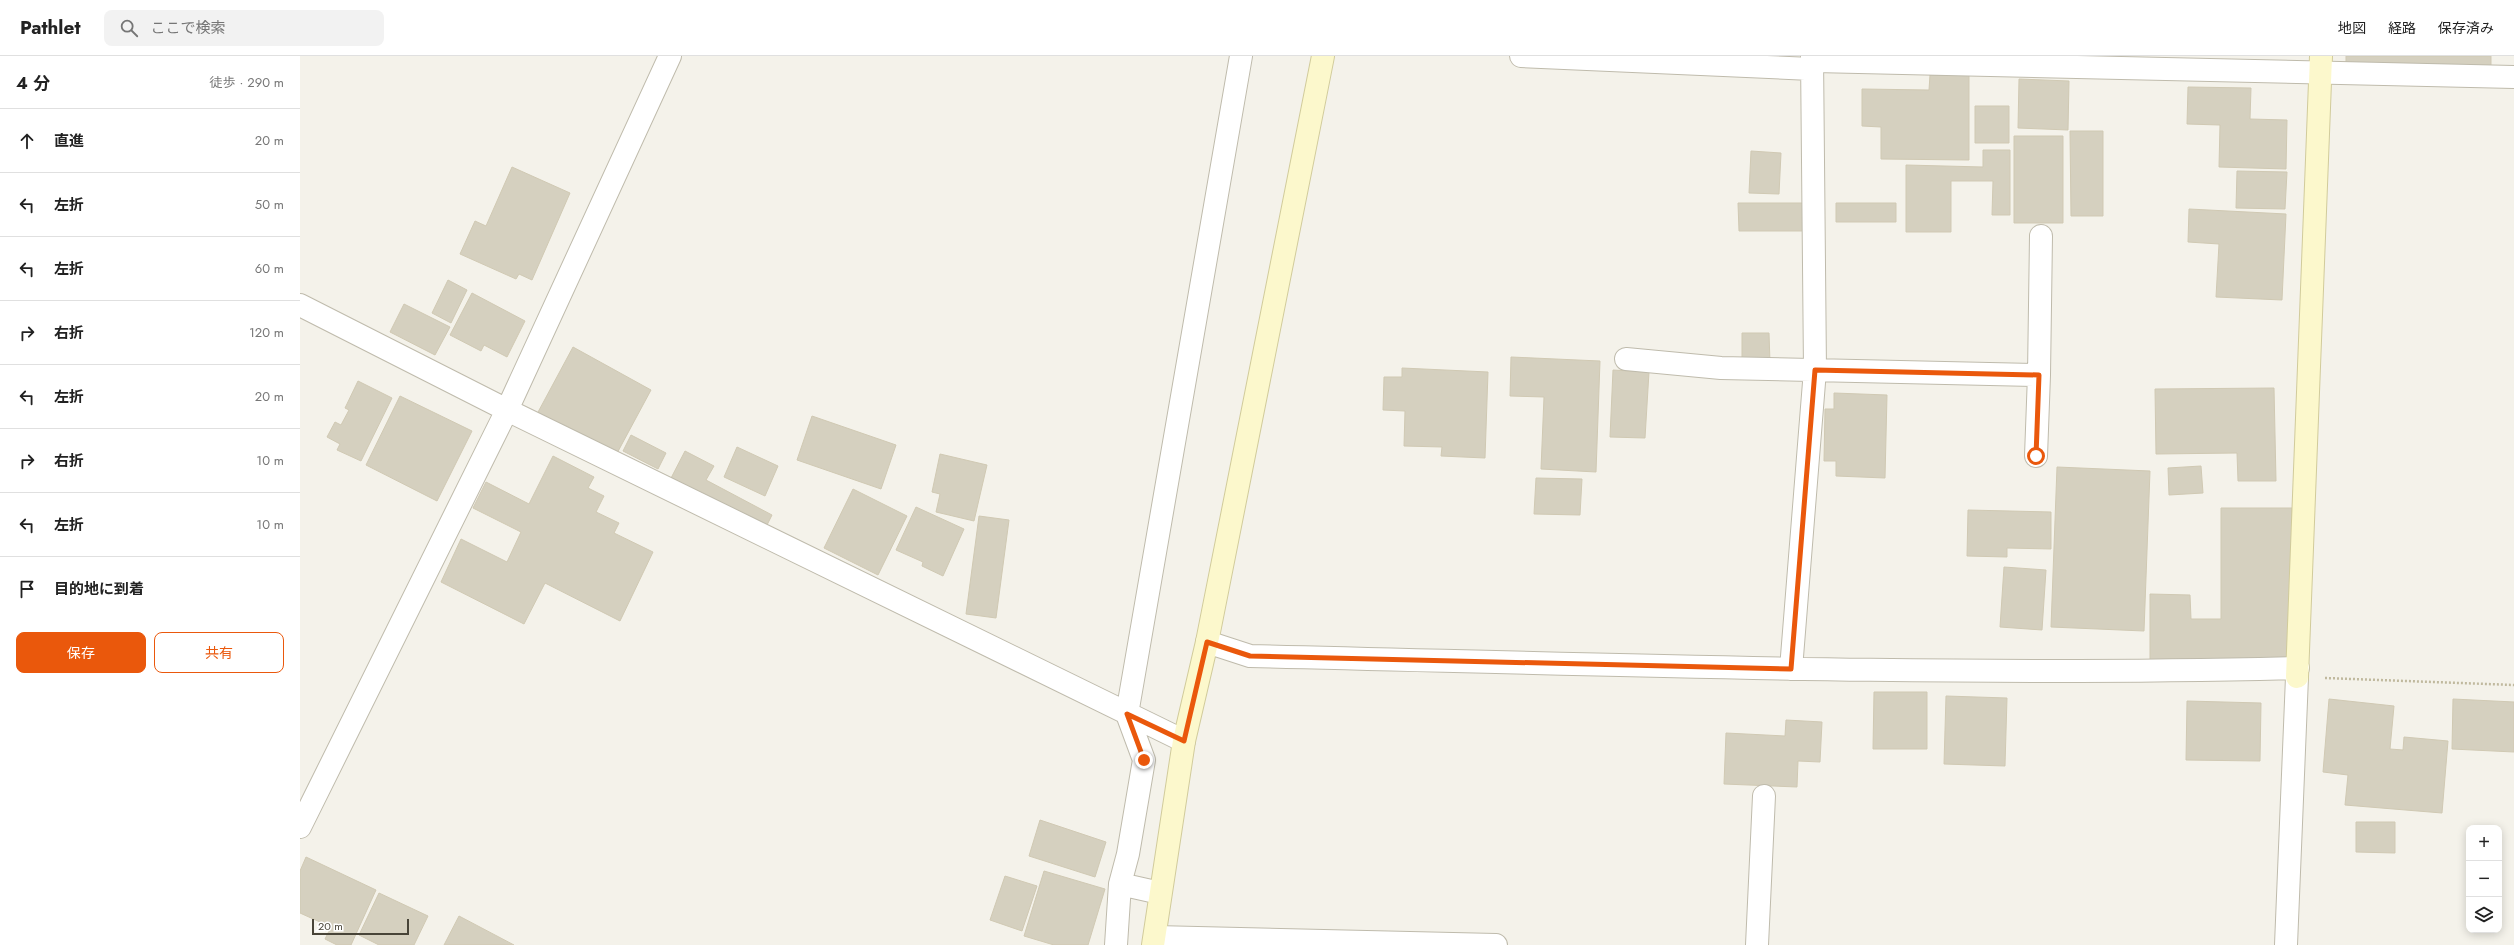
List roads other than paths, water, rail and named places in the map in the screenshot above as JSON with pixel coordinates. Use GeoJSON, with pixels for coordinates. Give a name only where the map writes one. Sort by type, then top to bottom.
{"type":"FeatureCollection","features":[{"type":"Feature","properties":{"kind":"street"},"geometry":{"type":"LineString","coordinates":[[300,827],[507,410],[670,56]]}},
{"type":"Feature","properties":{"kind":"street"},"geometry":{"type":"LineString","coordinates":[[1116,945],[1120,884],[1128,854],[1144,760],[1127,714],[1242,56]]}},
{"type":"Feature","properties":{"kind":"street"},"geometry":{"type":"LineString","coordinates":[[1323,56],[1207,642],[1184,741],[1154,941],[1496,945]]}},
{"type":"Feature","properties":{"kind":"street"},"geometry":{"type":"LineString","coordinates":[[1521,56],[1812,62],[2321,65],[2514,77]]}},
{"type":"Feature","properties":{"kind":"street"},"geometry":{"type":"LineString","coordinates":[[1791,669],[1815,370],[1812,62]]}},
{"type":"Feature","properties":{"kind":"street"},"geometry":{"type":"LineString","coordinates":[[2286,945],[2321,65]]}},
{"type":"Feature","properties":{"kind":"street"},"geometry":{"type":"LineString","coordinates":[[2036,456],[2041,236]]}},
{"type":"Feature","properties":{"kind":"street"},"geometry":{"type":"LineString","coordinates":[[300,305],[507,410],[1184,741]]}},
{"type":"Feature","properties":{"kind":"street"},"geometry":{"type":"LineString","coordinates":[[1626,359],[1721,368],[2039,375]]}},
{"type":"Feature","properties":{"kind":"street"},"geometry":{"type":"LineString","coordinates":[[1207,642],[1250,656],[1791,669],[2297,672]]}},
{"type":"Feature","properties":{"kind":"street"},"geometry":{"type":"LineString","coordinates":[[1757,945],[1764,796]]}},
{"type":"Feature","properties":{"kind":"street"},"geometry":{"type":"LineString","coordinates":[[1120,884],[1160,893]]}}]}
